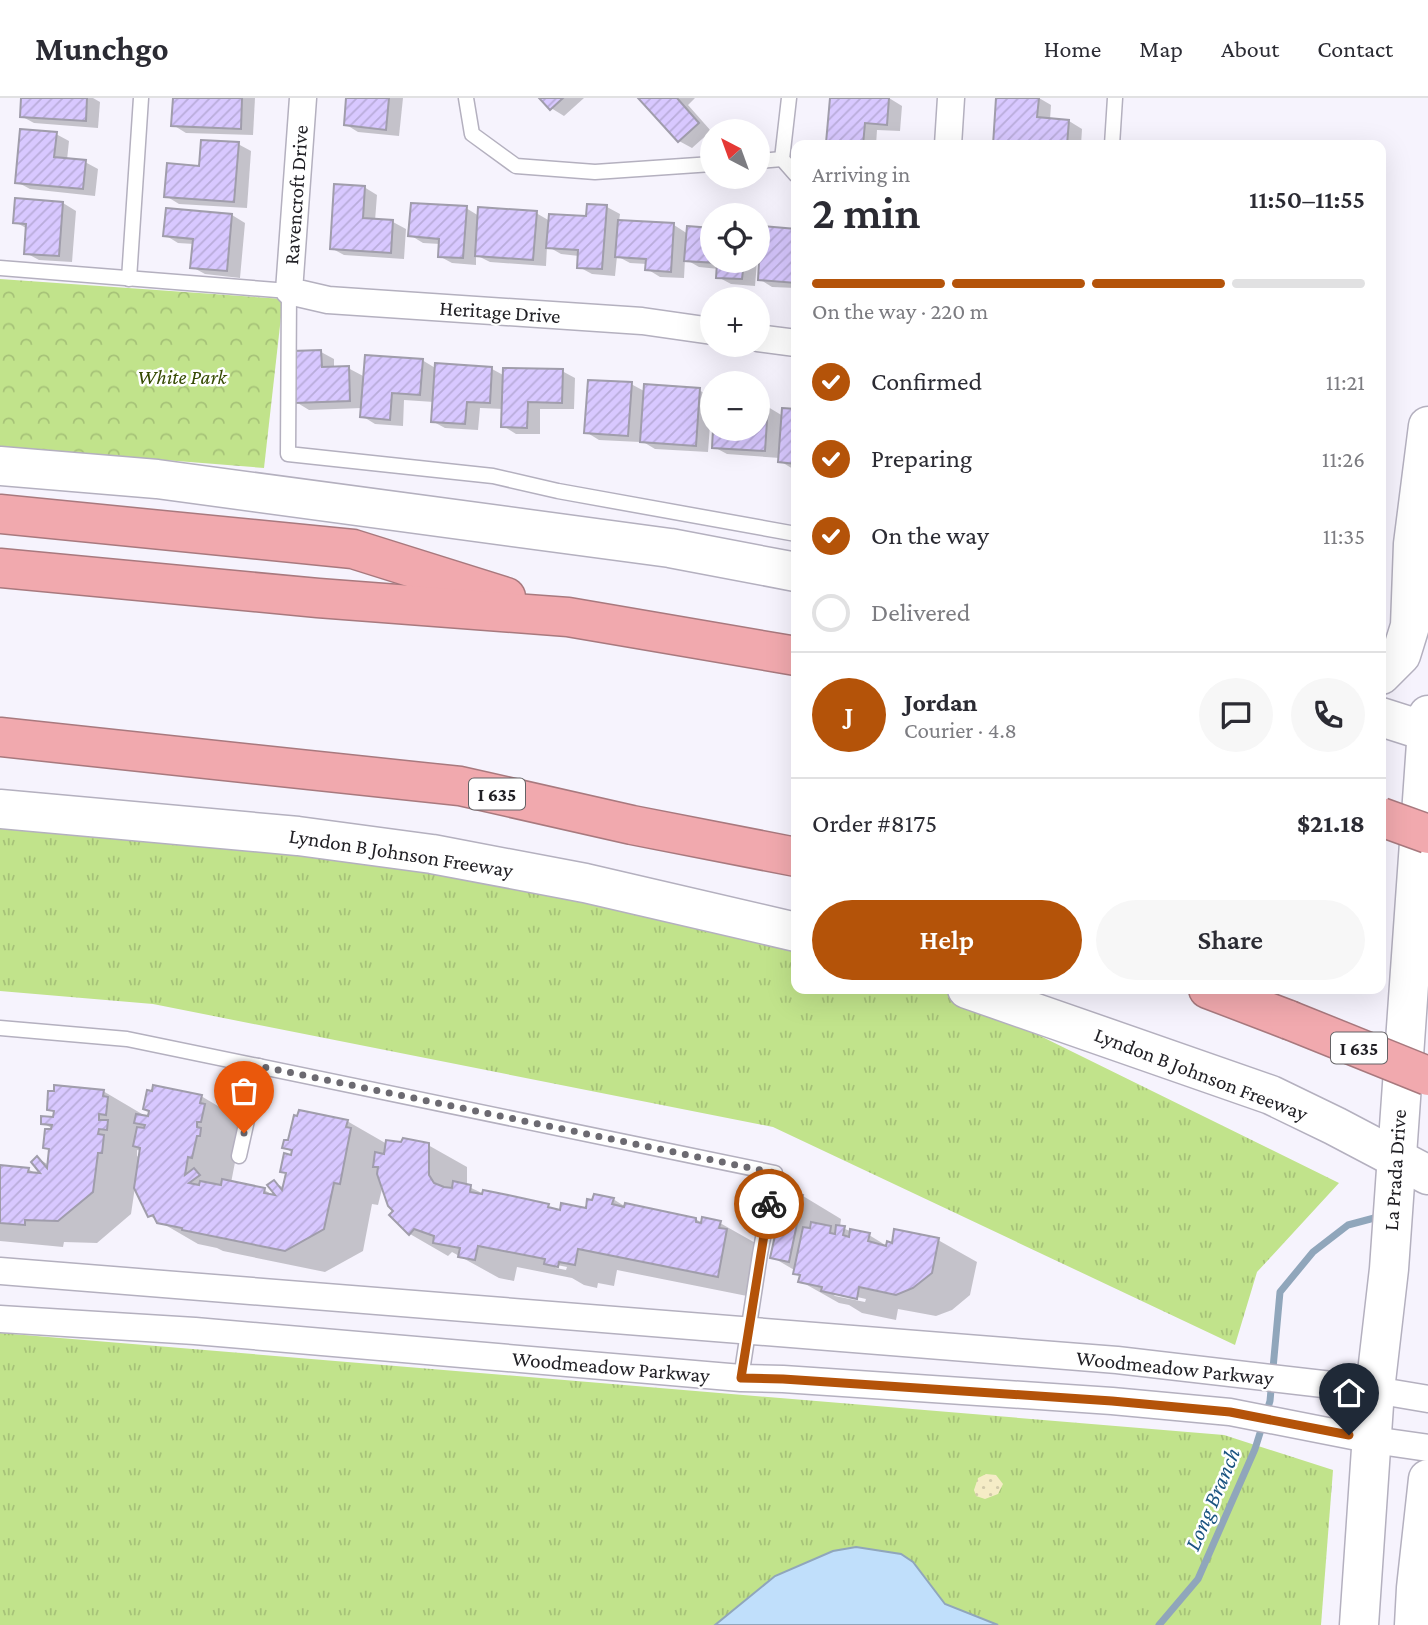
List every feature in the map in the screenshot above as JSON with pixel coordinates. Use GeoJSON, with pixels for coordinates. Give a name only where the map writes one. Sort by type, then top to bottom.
{"type":"FeatureCollection","features":[{"type":"Feature","properties":{"kind":"highway"},"geometry":{"type":"LineString","coordinates":[[0,514],[353,549],[568,617]]}},
{"type":"Feature","properties":{"kind":"highway"},"geometry":{"type":"LineString","coordinates":[[0,568],[318,598],[568,617],[791,655]]}},
{"type":"Feature","properties":{"kind":"highway","name":"I 635"},"geometry":{"type":"LineString","coordinates":[[0,737],[460,786],[632,825],[791,856]]}},
{"type":"Feature","properties":{"kind":"highway"},"geometry":{"type":"LineString","coordinates":[[1386,819],[1428,834]]}},
{"type":"Feature","properties":{"kind":"highway","name":"I 635"},"geometry":{"type":"LineString","coordinates":[[1221,994],[1428,1076]]}},
{"type":"Feature","properties":{"kind":"main road"},"geometry":{"type":"LineString","coordinates":[[1386,670],[1401,655],[1410,626],[1413,544],[1428,426]]}},
{"type":"Feature","properties":{"kind":"main road"},"geometry":{"type":"LineString","coordinates":[[0,466],[185,483],[670,548],[791,571]]}},
{"type":"Feature","properties":{"kind":"main road"},"geometry":{"type":"LineString","coordinates":[[1386,718],[1428,726]]}},
{"type":"Feature","properties":{"kind":"main road","name":"La Prada Drive"},"geometry":{"type":"LineString","coordinates":[[1359,1625],[1375,1390],[1389,1269],[1412,1166],[1428,726]]}},
{"type":"Feature","properties":{"kind":"main road","name":"Lyndon B Johnson Freeway"},"geometry":{"type":"LineString","coordinates":[[0,809],[298,836],[432,853],[585,883],[791,931]]}},
{"type":"Feature","properties":{"kind":"main road","name":"Lyndon B Johnson Freeway"},"geometry":{"type":"LineString","coordinates":[[981,994],[1271,1095],[1412,1166]]}},
{"type":"Feature","properties":{"kind":"main road"},"geometry":{"type":"LineString","coordinates":[[1414,1625],[1428,1479]]}},
{"type":"Feature","properties":{"kind":"street","name":"Ravencroft Drive"},"geometry":{"type":"LineString","coordinates":[[289,291],[303,98]]}},
{"type":"Feature","properties":{"kind":"street"},"geometry":{"type":"LineString","coordinates":[[948,140],[951,98]]}},
{"type":"Feature","properties":{"kind":"street","name":"Heritage Drive"},"geometry":{"type":"LineString","coordinates":[[289,291],[328,300],[642,321],[700,329]]}},
{"type":"Feature","properties":{"kind":"street"},"geometry":{"type":"LineString","coordinates":[[770,340],[791,342]]}},
{"type":"Feature","properties":{"kind":"street","name":"Woodmeadow Parkway"},"geometry":{"type":"LineString","coordinates":[[0,1271],[1117,1360],[1375,1390],[1428,1399]]}},
{"type":"Feature","properties":{"kind":"street","name":"Woodmeadow Parkway"},"geometry":{"type":"LineString","coordinates":[[0,1319],[195,1331],[741,1378],[1098,1400],[1230,1412],[1428,1448]]}},
{"type":"Feature","properties":{"kind":"lane"},"geometry":{"type":"LineString","coordinates":[[128,279],[141,98]]}},
{"type":"Feature","properties":{"kind":"lane"},"geometry":{"type":"LineString","coordinates":[[466,98],[471,134],[516,166],[596,172],[700,165]]}},
{"type":"Feature","properties":{"kind":"lane"},"geometry":{"type":"LineString","coordinates":[[789,98],[782,159],[791,169]]}},
{"type":"Feature","properties":{"kind":"lane"},"geometry":{"type":"LineString","coordinates":[[1112,140],[1115,98]]}},
{"type":"Feature","properties":{"kind":"lane"},"geometry":{"type":"LineString","coordinates":[[770,160],[782,159]]}},
{"type":"Feature","properties":{"kind":"lane"},"geometry":{"type":"LineString","coordinates":[[0,268],[289,291],[288,454],[492,476],[558,491],[791,534]]}},
{"type":"Feature","properties":{"kind":"lane"},"geometry":{"type":"LineString","coordinates":[[0,1028],[127,1039],[775,1173],[741,1378]]}},
{"type":"Feature","properties":{"kind":"lane"},"geometry":{"type":"LineString","coordinates":[[239,1156],[259,1066]]}},
{"type":"Feature","properties":{"kind":"green space","name":"White Park"},"geometry":{"type":"Polygon","coordinates":[[[0,279],[283,299],[264,468],[0,447],[0,279]]]}},
{"type":"Feature","properties":{"kind":"green space"},"geometry":{"type":"Polygon","coordinates":[[[0,799],[791,916],[791,994],[955,994],[1339,1183],[1257,1272],[1235,1345],[773,1127],[153,1004],[0,991],[0,799]]]}},
{"type":"Feature","properties":{"kind":"green space"},"geometry":{"type":"Polygon","coordinates":[[[0,1333],[1224,1435],[1333,1470],[1321,1625],[0,1625],[0,1333]]]}},
{"type":"Feature","properties":{"kind":"sand"},"geometry":{"type":"Polygon","coordinates":[[[986,1474],[996,1475],[1003,1484],[998,1494],[985,1499],[976,1496],[974,1490],[978,1478],[986,1474]]]}},
{"type":"Feature","properties":{"kind":"water"},"geometry":{"type":"Polygon","coordinates":[[[856,1547],[901,1554],[913,1562],[945,1604],[998,1625],[715,1625],[775,1576],[833,1551],[856,1547]]]}},
{"type":"Feature","properties":{"kind":"building"},"geometry":{"type":"Polygon","coordinates":[[[21,98],[87,98],[86,121],[20,117],[21,98]]]}},
{"type":"Feature","properties":{"kind":"building"},"geometry":{"type":"Polygon","coordinates":[[[173,98],[242,98],[241,129],[171,126],[173,98]]]}},
{"type":"Feature","properties":{"kind":"building"},"geometry":{"type":"Polygon","coordinates":[[[346,98],[389,98],[386,130],[344,125],[346,98]]]}},
{"type":"Feature","properties":{"kind":"building"},"geometry":{"type":"Polygon","coordinates":[[[539,98],[563,98],[550,110],[539,98]]]}},
{"type":"Feature","properties":{"kind":"building"},"geometry":{"type":"Polygon","coordinates":[[[638,98],[677,98],[699,123],[678,142],[638,98]]]}},
{"type":"Feature","properties":{"kind":"building"},"geometry":{"type":"Polygon","coordinates":[[[830,98],[889,98],[887,125],[865,123],[863,140],[826,140],[830,98]]]}},
{"type":"Feature","properties":{"kind":"building"},"geometry":{"type":"Polygon","coordinates":[[[996,98],[1039,98],[1037,117],[1069,120],[1067,140],[993,140],[996,98]]]}},
{"type":"Feature","properties":{"kind":"building"},"geometry":{"type":"Polygon","coordinates":[[[20,129],[57,132],[54,157],[86,160],[83,189],[15,183],[20,129]]]}},
{"type":"Feature","properties":{"kind":"building"},"geometry":{"type":"Polygon","coordinates":[[[201,140],[239,142],[234,202],[164,197],[167,163],[199,166],[201,140]]]}},
{"type":"Feature","properties":{"kind":"building"},"geometry":{"type":"Polygon","coordinates":[[[334,184],[365,186],[363,218],[393,220],[391,253],[330,249],[334,184]]]}},
{"type":"Feature","properties":{"kind":"building"},"geometry":{"type":"Polygon","coordinates":[[[15,198],[63,202],[59,256],[24,254],[26,224],[13,223],[15,198]]]}},
{"type":"Feature","properties":{"kind":"building"},"geometry":{"type":"Polygon","coordinates":[[[411,203],[467,206],[463,258],[438,257],[439,239],[408,236],[411,203]]]}},
{"type":"Feature","properties":{"kind":"building"},"geometry":{"type":"Polygon","coordinates":[[[587,204],[607,205],[602,269],[577,268],[578,250],[546,248],[549,214],[586,216],[587,204]]]}},
{"type":"Feature","properties":{"kind":"building"},"geometry":{"type":"Polygon","coordinates":[[[478,207],[537,211],[533,260],[475,256],[478,207]]]}},
{"type":"Feature","properties":{"kind":"building"},"geometry":{"type":"Polygon","coordinates":[[[166,208],[232,214],[227,271],[190,268],[193,239],[163,236],[166,208]]]}},
{"type":"Feature","properties":{"kind":"building"},"geometry":{"type":"Polygon","coordinates":[[[618,220],[674,223],[671,272],[645,270],[646,259],[615,257],[618,220]]]}},
{"type":"Feature","properties":{"kind":"building"},"geometry":{"type":"Polygon","coordinates":[[[687,226],[700,227],[700,262],[684,261],[687,226]]]}},
{"type":"Feature","properties":{"kind":"building"},"geometry":{"type":"Polygon","coordinates":[[[770,227],[791,229],[791,283],[758,280],[758,273],[770,273],[770,227]]]}},
{"type":"Feature","properties":{"kind":"building"},"geometry":{"type":"Polygon","coordinates":[[[716,273],[743,273],[742,279],[716,278],[716,273]]]}},
{"type":"Feature","properties":{"kind":"building"},"geometry":{"type":"Polygon","coordinates":[[[321,350],[322,367],[349,366],[350,401],[294,403],[292,351],[321,350]]]}},
{"type":"Feature","properties":{"kind":"building"},"geometry":{"type":"Polygon","coordinates":[[[365,355],[423,359],[420,395],[392,393],[390,420],[360,417],[365,355]]]}},
{"type":"Feature","properties":{"kind":"building"},"geometry":{"type":"Polygon","coordinates":[[[435,363],[492,367],[490,403],[467,402],[465,424],[431,422],[435,363]]]}},
{"type":"Feature","properties":{"kind":"building"},"geometry":{"type":"Polygon","coordinates":[[[503,368],[563,369],[562,403],[528,402],[527,428],[501,427],[503,368]]]}},
{"type":"Feature","properties":{"kind":"building"},"geometry":{"type":"Polygon","coordinates":[[[588,380],[632,382],[628,436],[584,433],[588,380]]]}},
{"type":"Feature","properties":{"kind":"building"},"geometry":{"type":"Polygon","coordinates":[[[644,384],[700,388],[696,446],[640,442],[644,384]]]}},
{"type":"Feature","properties":{"kind":"building"},"geometry":{"type":"Polygon","coordinates":[[[782,408],[791,409],[791,463],[778,462],[782,408]]]}},
{"type":"Feature","properties":{"kind":"building"},"geometry":{"type":"Polygon","coordinates":[[[712,441],[766,441],[765,451],[712,448],[712,441]]]}},
{"type":"Feature","properties":{"kind":"building"},"geometry":{"type":"Polygon","coordinates":[[[54,1085],[104,1090],[103,1096],[108,1097],[106,1115],[99,1114],[99,1120],[108,1120],[107,1130],[99,1129],[98,1134],[104,1135],[102,1153],[98,1153],[93,1192],[58,1221],[25,1220],[25,1225],[0,1223],[0,1165],[29,1168],[28,1172],[40,1173],[31,1162],[37,1156],[47,1168],[49,1149],[43,1148],[45,1129],[51,1129],[52,1125],[41,1124],[41,1116],[53,1117],[54,1111],[47,1110],[48,1091],[54,1091],[54,1085]]]}},
{"type":"Feature","properties":{"kind":"building"},"geometry":{"type":"Polygon","coordinates":[[[153,1085],[202,1095],[200,1103],[205,1104],[201,1122],[197,1122],[197,1127],[201,1128],[200,1136],[197,1136],[192,1158],[188,1157],[185,1175],[194,1168],[200,1175],[189,1183],[199,1185],[200,1181],[221,1185],[222,1179],[265,1188],[264,1193],[275,1195],[267,1185],[274,1180],[282,1190],[286,1173],[280,1172],[284,1153],[291,1155],[292,1150],[282,1148],[284,1140],[288,1140],[294,1115],[297,1116],[299,1110],[348,1120],[346,1127],[351,1128],[340,1184],[334,1183],[324,1229],[285,1251],[182,1230],[157,1223],[153,1215],[148,1217],[134,1188],[140,1148],[133,1146],[137,1127],[144,1128],[145,1125],[134,1123],[136,1114],[148,1116],[149,1111],[143,1109],[147,1090],[152,1091],[153,1085]]]}},
{"type":"Feature","properties":{"kind":"building"},"geometry":{"type":"Polygon","coordinates":[[[403,1138],[429,1143],[429,1175],[434,1183],[444,1187],[452,1188],[453,1181],[471,1185],[470,1192],[482,1194],[483,1190],[549,1204],[548,1207],[560,1210],[561,1203],[586,1208],[587,1199],[592,1200],[594,1194],[614,1198],[612,1204],[624,1207],[625,1203],[696,1218],[696,1222],[701,1223],[702,1217],[721,1221],[719,1228],[727,1229],[718,1277],[578,1249],[575,1265],[559,1262],[558,1267],[544,1264],[545,1259],[478,1246],[475,1260],[458,1257],[460,1248],[433,1243],[434,1236],[414,1229],[409,1235],[389,1215],[393,1211],[388,1206],[377,1174],[378,1167],[373,1167],[375,1152],[384,1154],[386,1140],[401,1142],[403,1138]]]}},
{"type":"Feature","properties":{"kind":"building"},"geometry":{"type":"Polygon","coordinates":[[[785,1191],[803,1195],[789,1262],[770,1258],[785,1191]]]}},
{"type":"Feature","properties":{"kind":"building"},"geometry":{"type":"Polygon","coordinates":[[[811,1222],[831,1226],[830,1233],[835,1234],[836,1225],[845,1226],[843,1235],[849,1237],[850,1229],[870,1233],[868,1241],[886,1246],[887,1241],[892,1243],[894,1229],[939,1238],[932,1273],[913,1288],[896,1295],[859,1287],[857,1299],[821,1291],[822,1287],[798,1282],[800,1275],[793,1274],[803,1227],[810,1228],[811,1222]]]}},
{"type":"Feature","properties":{"kind":"waterway","name":"Long Branch"},"geometry":{"type":"LineString","coordinates":[[1159,1625],[1198,1579],[1255,1449],[1270,1401],[1280,1292],[1313,1252],[1348,1225],[1378,1217]]}},
{"type":"Feature","properties":{"kind":"way so far"},"geometry":{"type":"LineString","coordinates":[[244,1133],[259,1066],[775,1173],[769,1204]]}},
{"type":"Feature","properties":{"kind":"route"},"geometry":{"type":"LineString","coordinates":[[769,1204],[741,1378],[1136,1403],[1230,1412],[1349,1435]]}}]}
